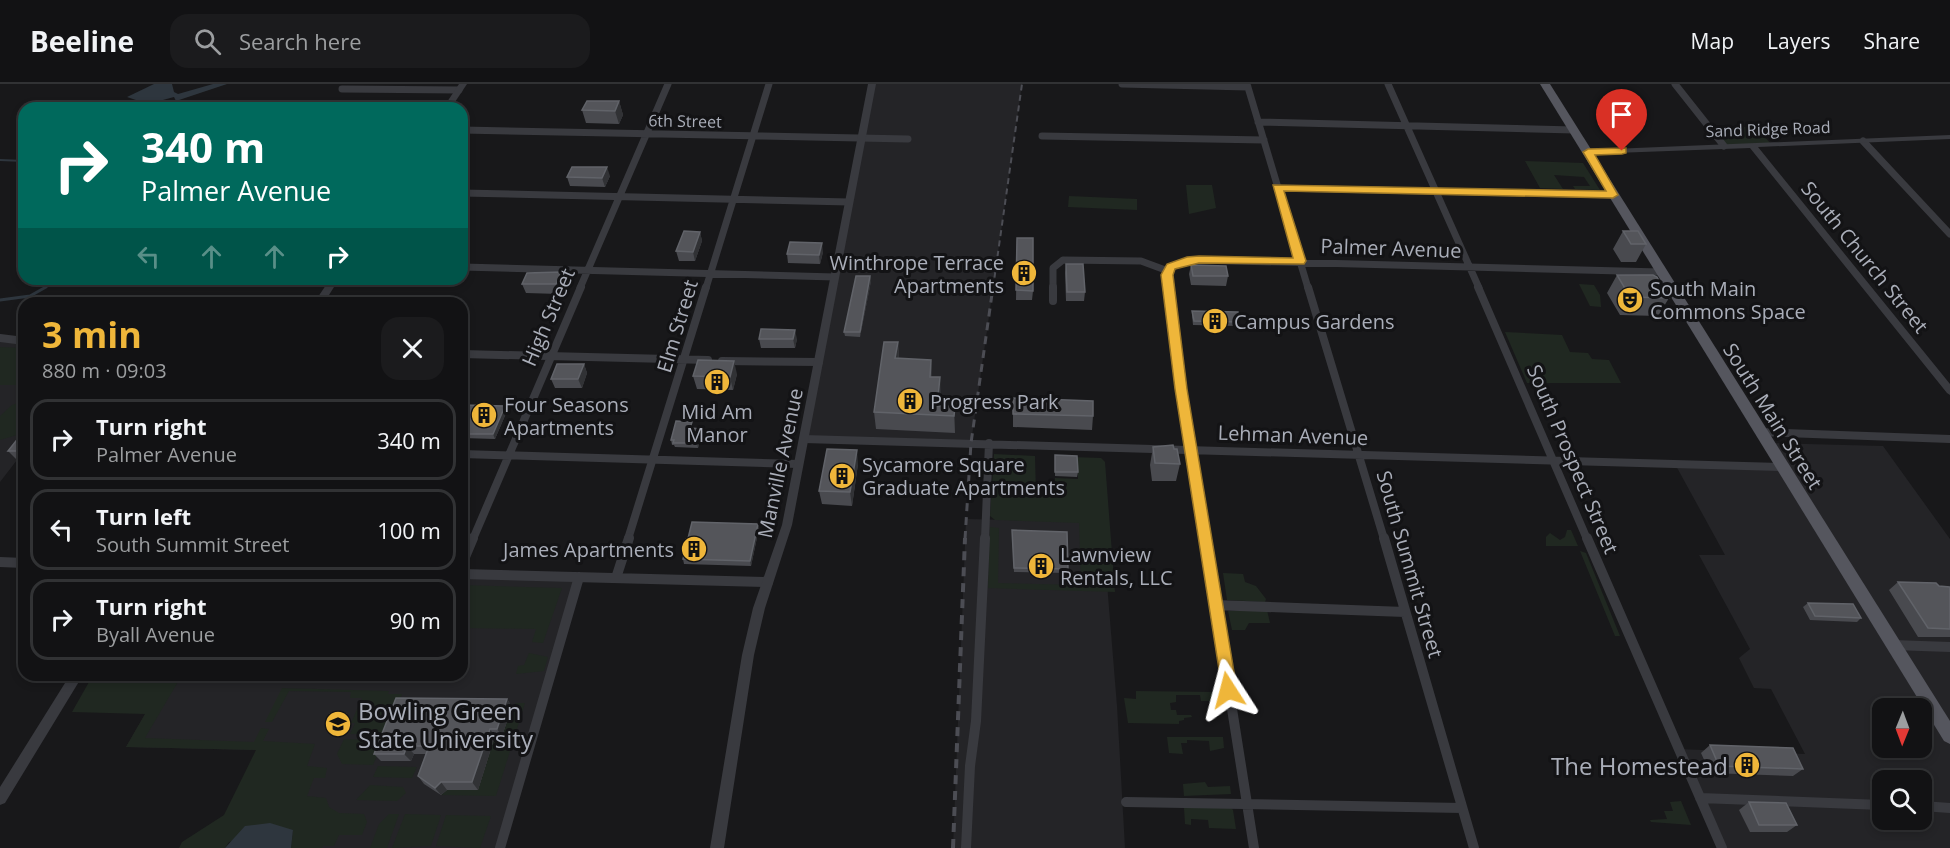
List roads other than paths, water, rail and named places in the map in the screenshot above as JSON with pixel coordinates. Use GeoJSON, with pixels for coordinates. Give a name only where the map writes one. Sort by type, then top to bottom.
{"type":"FeatureCollection","features":[{"type":"Feature","properties":{"kind":"main road","name":"South Main Street"},"geometry":{"type":"LineString","coordinates":[[1545,84],[1950,736]]}},
{"type":"Feature","properties":{"kind":"street","name":"High Street"},"geometry":{"type":"LineString","coordinates":[[468,550],[668,84]]}},
{"type":"Feature","properties":{"kind":"street","name":"Elm Street"},"geometry":{"type":"LineString","coordinates":[[616,578],[769,84]]}},
{"type":"Feature","properties":{"kind":"street","name":"Manville Avenue"},"geometry":{"type":"LineString","coordinates":[[717,848],[748,655],[768,582],[787,525],[872,84]]}},
{"type":"Feature","properties":{"kind":"street"},"geometry":{"type":"LineString","coordinates":[[1122,84],[1247,85]]}},
{"type":"Feature","properties":{"kind":"street","name":"South Prospect Street"},"geometry":{"type":"LineString","coordinates":[[1388,84],[1470,267],[1552,461],[1722,848]]}},
{"type":"Feature","properties":{"kind":"street"},"geometry":{"type":"LineString","coordinates":[[1675,84],[1724,146]]}},
{"type":"Feature","properties":{"kind":"street","name":"South Summit Street"},"geometry":{"type":"LineString","coordinates":[[1247,85],[1360,455],[1474,848]]}},
{"type":"Feature","properties":{"kind":"street"},"geometry":{"type":"LineString","coordinates":[[342,89],[461,87]]}},
{"type":"Feature","properties":{"kind":"street"},"geometry":{"type":"LineString","coordinates":[[451,102],[461,87]]}},
{"type":"Feature","properties":{"kind":"street"},"geometry":{"type":"LineString","coordinates":[[1258,122],[1574,130]]}},
{"type":"Feature","properties":{"kind":"street","name":"6th Street"},"geometry":{"type":"LineString","coordinates":[[468,130],[908,139]]}},
{"type":"Feature","properties":{"kind":"street"},"geometry":{"type":"LineString","coordinates":[[1042,136],[1264,140]]}},
{"type":"Feature","properties":{"kind":"street","name":"Sand Ridge Road"},"geometry":{"type":"LineString","coordinates":[[1588,152],[1950,137]]}},
{"type":"Feature","properties":{"kind":"street"},"geometry":{"type":"LineString","coordinates":[[1863,141],[1950,234]]}},
{"type":"Feature","properties":{"kind":"street","name":"South Church Street"},"geometry":{"type":"LineString","coordinates":[[1752,145],[1950,391]]}},
{"type":"Feature","properties":{"kind":"street"},"geometry":{"type":"LineString","coordinates":[[1277,188],[1613,195]]}},
{"type":"Feature","properties":{"kind":"street"},"geometry":{"type":"LineString","coordinates":[[468,193],[849,202]]}},
{"type":"Feature","properties":{"kind":"street"},"geometry":{"type":"LineString","coordinates":[[1053,301],[1053,268],[1063,260],[1141,261],[1168,270],[1172,322],[1190,450],[1254,848]]}},
{"type":"Feature","properties":{"kind":"street","name":"Palmer Avenue"},"geometry":{"type":"LineString","coordinates":[[1168,270],[1179,263],[1199,260],[1660,272]]}},
{"type":"Feature","properties":{"kind":"street"},"geometry":{"type":"LineString","coordinates":[[468,267],[835,277]]}},
{"type":"Feature","properties":{"kind":"street"},"geometry":{"type":"LineString","coordinates":[[0,338],[18,340]]}},
{"type":"Feature","properties":{"kind":"street"},"geometry":{"type":"LineString","coordinates":[[468,354],[819,362]]}},
{"type":"Feature","properties":{"kind":"street"},"geometry":{"type":"LineString","coordinates":[[1760,432],[1950,439]]}},
{"type":"Feature","properties":{"kind":"street","name":"Lehman Avenue"},"geometry":{"type":"LineString","coordinates":[[804,439],[1781,467]]}},
{"type":"Feature","properties":{"kind":"street"},"geometry":{"type":"LineString","coordinates":[[966,848],[970,766],[976,722],[989,443]]}},
{"type":"Feature","properties":{"kind":"street"},"geometry":{"type":"LineString","coordinates":[[468,454],[799,464]]}},
{"type":"Feature","properties":{"kind":"street"},"geometry":{"type":"LineString","coordinates":[[0,562],[18,563]]}},
{"type":"Feature","properties":{"kind":"street"},"geometry":{"type":"LineString","coordinates":[[468,574],[768,582]]}},
{"type":"Feature","properties":{"kind":"street"},"geometry":{"type":"LineString","coordinates":[[500,848],[579,577]]}},
{"type":"Feature","properties":{"kind":"street"},"geometry":{"type":"LineString","coordinates":[[1215,605],[1405,612]]}},
{"type":"Feature","properties":{"kind":"street"},"geometry":{"type":"LineString","coordinates":[[1893,645],[1950,647]]}},
{"type":"Feature","properties":{"kind":"street"},"geometry":{"type":"LineString","coordinates":[[0,799],[72,681]]}},
{"type":"Feature","properties":{"kind":"street"},"geometry":{"type":"LineString","coordinates":[[1700,798],[1872,805]]}},
{"type":"Feature","properties":{"kind":"street"},"geometry":{"type":"LineString","coordinates":[[1126,802],[1462,808]]}},
{"type":"Feature","properties":{"kind":"street"},"geometry":{"type":"LineString","coordinates":[[1932,807],[1950,808]]}},
{"type":"Feature","properties":{"kind":"waterway"},"geometry":{"type":"LineString","coordinates":[[0,160],[18,161]]}},
{"type":"Feature","properties":{"kind":"waterway"},"geometry":{"type":"LineString","coordinates":[[44,288],[47,285]]}},
{"type":"Feature","properties":{"kind":"waterway"},"geometry":{"type":"LineString","coordinates":[[22,297],[30,296],[46,287]]}},
{"type":"Feature","properties":{"kind":"waterway"},"geometry":{"type":"LineString","coordinates":[[0,300],[18,298]]}},
{"type":"Feature","properties":{"kind":"railway"},"geometry":{"type":"LineString","coordinates":[[993,288],[1022,84]]}},
{"type":"Feature","properties":{"kind":"railway"},"geometry":{"type":"LineString","coordinates":[[965,539],[971,443],[993,287]]}},
{"type":"Feature","properties":{"kind":"railway"},"geometry":{"type":"LineString","coordinates":[[953,848],[965,538]]}},
{"type":"Feature","properties":{"kind":"place","name":"Winthrope Terrace Apartments"},"geometry":{"type":"Point","coordinates":[1024,273]}},
{"type":"Feature","properties":{"kind":"place","name":"South Main Commons Space"},"geometry":{"type":"Point","coordinates":[1630,300]}},
{"type":"Feature","properties":{"kind":"place","name":"Campus Gardens"},"geometry":{"type":"Point","coordinates":[1215,321]}},
{"type":"Feature","properties":{"kind":"place","name":"Mid Am Manor"},"geometry":{"type":"Point","coordinates":[717,382]}},
{"type":"Feature","properties":{"kind":"place","name":"Progress Park"},"geometry":{"type":"Point","coordinates":[910,401]}},
{"type":"Feature","properties":{"kind":"place","name":"Four Seasons Apartments"},"geometry":{"type":"Point","coordinates":[484,415]}},
{"type":"Feature","properties":{"kind":"place","name":"Sycamore Square Graduate Apartments"},"geometry":{"type":"Point","coordinates":[842,476]}},
{"type":"Feature","properties":{"kind":"place","name":"James Apartments"},"geometry":{"type":"Point","coordinates":[694,549]}},
{"type":"Feature","properties":{"kind":"place","name":"Lawnview Rentals, LLC"},"geometry":{"type":"Point","coordinates":[1041,566]}},
{"type":"Feature","properties":{"kind":"place","name":"Bowling Green State University"},"geometry":{"type":"Point","coordinates":[338,724]}},
{"type":"Feature","properties":{"kind":"place","name":"The Homestead"},"geometry":{"type":"Point","coordinates":[1747,765]}}]}
